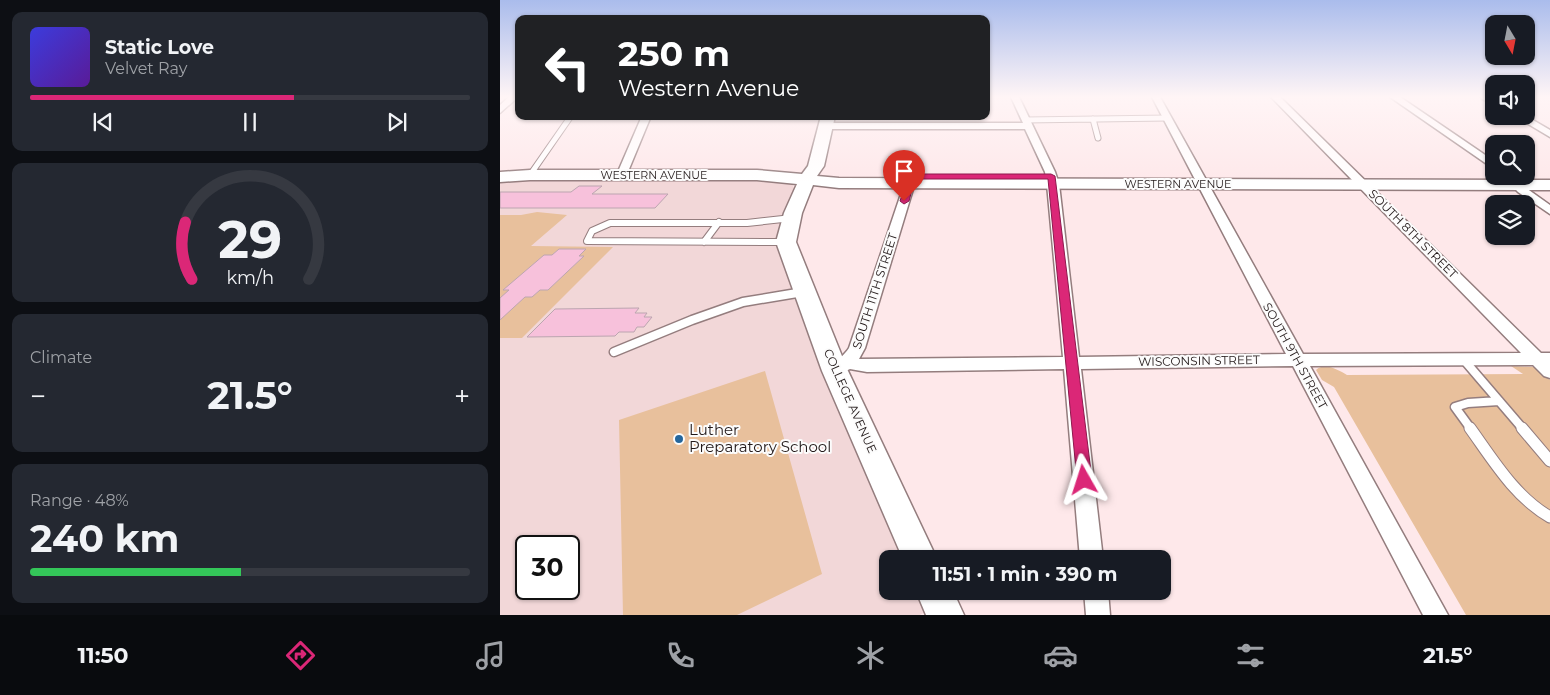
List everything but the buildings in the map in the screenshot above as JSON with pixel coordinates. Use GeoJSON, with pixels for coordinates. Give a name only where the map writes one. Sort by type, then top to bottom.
{"type":"FeatureCollection","features":[{"type":"Feature","properties":{"kind":"street"},"geometry":{"type":"LineString","coordinates":[[622,174],[643,126]]}},
{"type":"Feature","properties":{"kind":"street"},"geometry":{"type":"LineString","coordinates":[[789,230],[807,179],[816,166],[826,126]]}},
{"type":"Feature","properties":{"kind":"street"},"geometry":{"type":"LineString","coordinates":[[1027,126],[1052,180],[1073,363],[1091,550]]}},
{"type":"Feature","properties":{"kind":"street","name":"SOUTH 9TH STREET"},"geometry":{"type":"LineString","coordinates":[[1171,126],[1282,334],[1298,360],[1436,615]]}},
{"type":"Feature","properties":{"kind":"street","name":"SOUTH 8TH STREET"},"geometry":{"type":"LineString","coordinates":[[1303,126],[1544,360],[1550,372]]}},
{"type":"Feature","properties":{"kind":"street"},"geometry":{"type":"LineString","coordinates":[[1436,126],[1485,160]]}},
{"type":"Feature","properties":{"kind":"street"},"geometry":{"type":"LineString","coordinates":[[1537,126],[1548,132]]}},
{"type":"Feature","properties":{"kind":"street","name":"WESTERN AVENUE"},"geometry":{"type":"LineString","coordinates":[[500,177],[530,174],[757,175],[839,183],[911,180],[1485,180]]}},
{"type":"Feature","properties":{"kind":"street","name":"WESTERN AVENUE"},"geometry":{"type":"LineString","coordinates":[[1535,179],[1550,178]]}},
{"type":"Feature","properties":{"kind":"street","name":"SOUTH 11TH STREET"},"geometry":{"type":"LineString","coordinates":[[842,367],[854,355],[864,328],[911,180]]}},
{"type":"Feature","properties":{"kind":"street","name":"WESTERN AVENUE"},"geometry":{"type":"LineString","coordinates":[[1535,183],[1550,185]]}},
{"type":"Feature","properties":{"kind":"street"},"geometry":{"type":"LineString","coordinates":[[1518,185],[1550,210]]}},
{"type":"Feature","properties":{"kind":"street","name":"COLLEGE AVENUE"},"geometry":{"type":"LineString","coordinates":[[789,230],[804,292],[842,367],[916,550]]}},
{"type":"Feature","properties":{"kind":"street","name":"WISCONSIN STREET"},"geometry":{"type":"LineString","coordinates":[[842,367],[1298,360],[1544,360]]}},
{"type":"Feature","properties":{"kind":"street"},"geometry":{"type":"LineString","coordinates":[[938,600],[945,615]]}},
{"type":"Feature","properties":{"kind":"street"},"geometry":{"type":"LineString","coordinates":[[1097,600],[1098,615]]}},
{"type":"Feature","properties":{"kind":"lane"},"geometry":{"type":"LineString","coordinates":[[530,174],[564,126]]}},
{"type":"Feature","properties":{"kind":"lane"},"geometry":{"type":"LineString","coordinates":[[1095,126],[1098,138]]}},
{"type":"Feature","properties":{"kind":"lane"},"geometry":{"type":"LineString","coordinates":[[704,242],[719,222]]}},
{"type":"Feature","properties":{"kind":"lane"},"geometry":{"type":"LineString","coordinates":[[610,223],[747,223],[789,230],[704,242],[587,241],[588,235],[592,230],[610,223]]}},
{"type":"Feature","properties":{"kind":"lane"},"geometry":{"type":"LineString","coordinates":[[614,352],[692,320],[743,302],[804,292]]}},
{"type":"Feature","properties":{"kind":"lane"},"geometry":{"type":"LineString","coordinates":[[1464,360],[1550,461]]}},
{"type":"Feature","properties":{"kind":"lane"},"geometry":{"type":"LineString","coordinates":[[1499,401],[1468,403],[1455,407],[1522,497],[1541,513],[1550,517]]}},
{"type":"Feature","properties":{"kind":"shaded area","name":"Luther Preparatory School"},"geometry":{"type":"Polygon","coordinates":[[[500,180],[760,180],[792,184],[794,188],[783,225],[780,255],[907,550],[879,550],[879,600],[930,600],[933,607],[920,615],[500,615],[500,180]]]}},
{"type":"Feature","properties":{"kind":"shaded area"},"geometry":{"type":"Polygon","coordinates":[[[537,212],[567,215],[531,246],[613,247],[522,338],[500,338],[500,320],[507,313],[500,313],[500,215],[521,215],[537,212]],[[559,249],[552,255],[544,255],[504,290],[509,290],[502,297],[532,297],[540,290],[548,290],[584,256],[579,256],[585,249],[559,249]]]}},
{"type":"Feature","properties":{"kind":"shaded area"},"geometry":{"type":"Polygon","coordinates":[[[1511,366],[1534,367],[1550,380],[1550,615],[1466,615],[1334,387],[1322,380],[1316,370],[1327,367],[1347,375],[1523,374],[1511,366]]]}},
{"type":"Feature","properties":{"kind":"shaded area"},"geometry":{"type":"Polygon","coordinates":[[[765,371],[822,574],[737,615],[623,615],[619,420],[765,371]]]}},
{"type":"Feature","properties":{"kind":"place","name":"Luther Preparatory School"},"geometry":{"type":"Point","coordinates":[679,439]}},
{"type":"Feature","properties":{"kind":"route"},"geometry":{"type":"LineString","coordinates":[[904,201],[912,176],[1051,176],[1071,343],[1084,480]]}}]}
